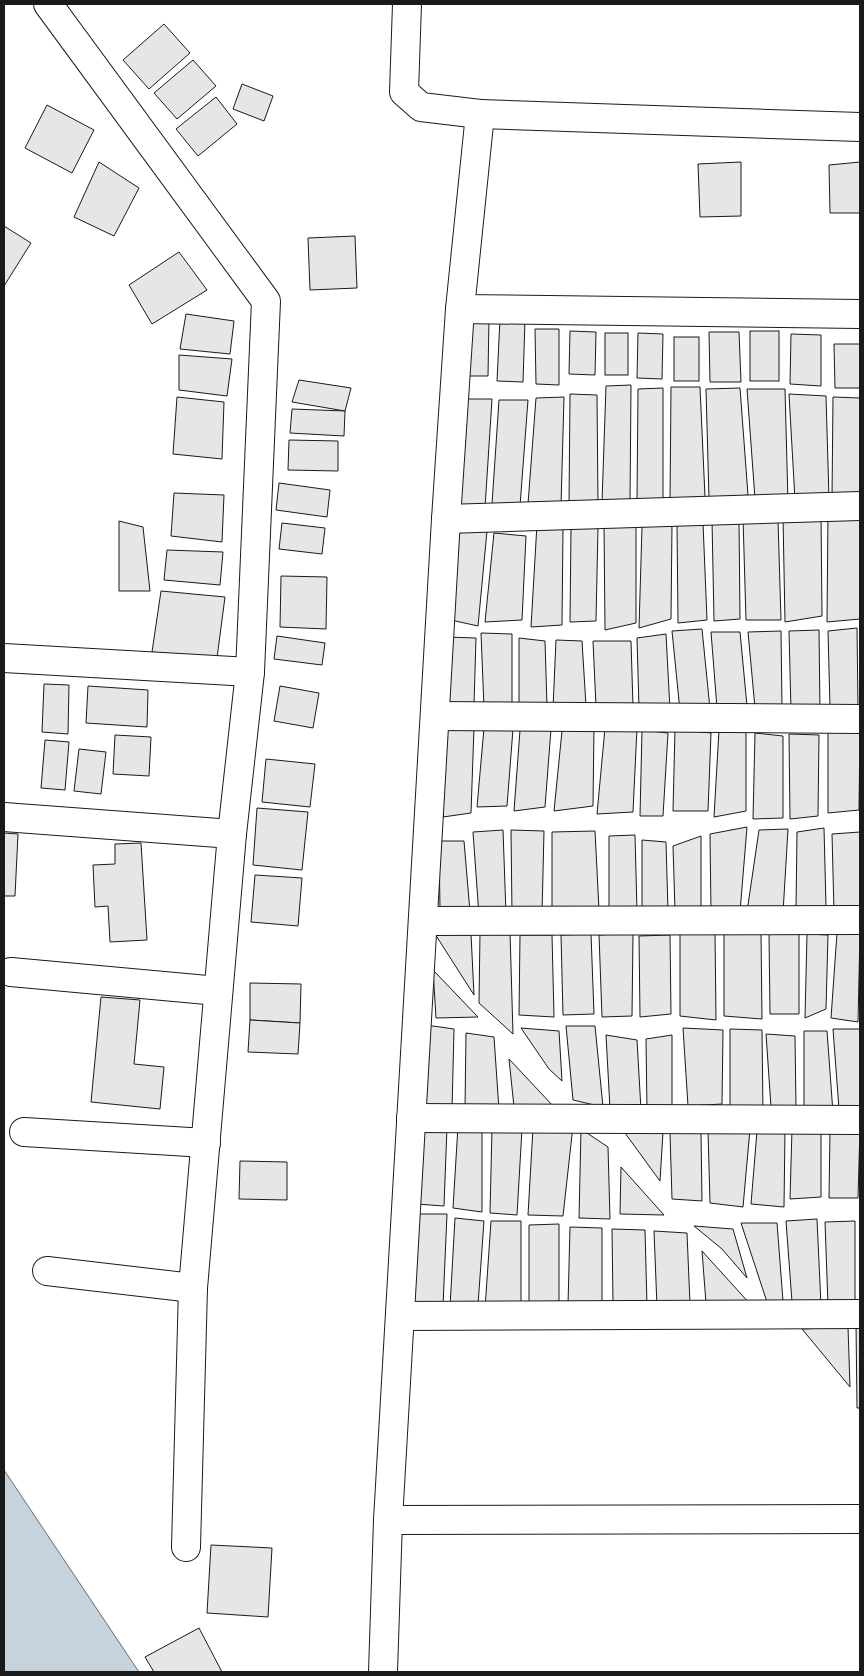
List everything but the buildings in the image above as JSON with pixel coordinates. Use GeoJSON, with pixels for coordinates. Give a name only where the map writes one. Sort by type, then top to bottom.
{"type":"FeatureCollection","features":[{"type":"Feature","properties":{"kind":"street"},"geometry":{"type":"LineString","coordinates":[[48,4],[266,301],[250,672],[232,834],[193,1288],[186,1547]]}},
{"type":"Feature","properties":{"kind":"street"},"geometry":{"type":"LineString","coordinates":[[407,4],[404,92],[422,107],[480,114],[860,127]]}},
{"type":"Feature","properties":{"kind":"street"},"geometry":{"type":"LineString","coordinates":[[383,1672],[388,1520],[446,519],[460,310],[480,114]]}},
{"type":"Feature","properties":{"kind":"street"},"geometry":{"type":"LineString","coordinates":[[460,310],[860,314]]}},
{"type":"Feature","properties":{"kind":"street"},"geometry":{"type":"LineString","coordinates":[[446,519],[860,506]]}},
{"type":"Feature","properties":{"kind":"street"},"geometry":{"type":"LineString","coordinates":[[4,658],[250,672]]}},
{"type":"Feature","properties":{"kind":"street"},"geometry":{"type":"LineString","coordinates":[[435,716],[860,719]]}},
{"type":"Feature","properties":{"kind":"street"},"geometry":{"type":"LineString","coordinates":[[4,817],[232,834]]}},
{"type":"Feature","properties":{"kind":"street"},"geometry":{"type":"LineString","coordinates":[[424,921],[860,920]]}},
{"type":"Feature","properties":{"kind":"street"},"geometry":{"type":"LineString","coordinates":[[11,972],[218,991]]}},
{"type":"Feature","properties":{"kind":"street"},"geometry":{"type":"LineString","coordinates":[[412,1118],[860,1120]]}},
{"type":"Feature","properties":{"kind":"street"},"geometry":{"type":"LineString","coordinates":[[24,1132],[206,1143]]}},
{"type":"Feature","properties":{"kind":"street"},"geometry":{"type":"LineString","coordinates":[[47,1271],[193,1288]]}},
{"type":"Feature","properties":{"kind":"street"},"geometry":{"type":"LineString","coordinates":[[400,1316],[860,1314]]}},
{"type":"Feature","properties":{"kind":"street"},"geometry":{"type":"LineString","coordinates":[[388,1520],[860,1519]]}},
{"type":"Feature","properties":{"kind":"shaded area"},"geometry":{"type":"Polygon","coordinates":[[[4,1470],[139,1672],[4,1672],[4,1470]]]}}]}
